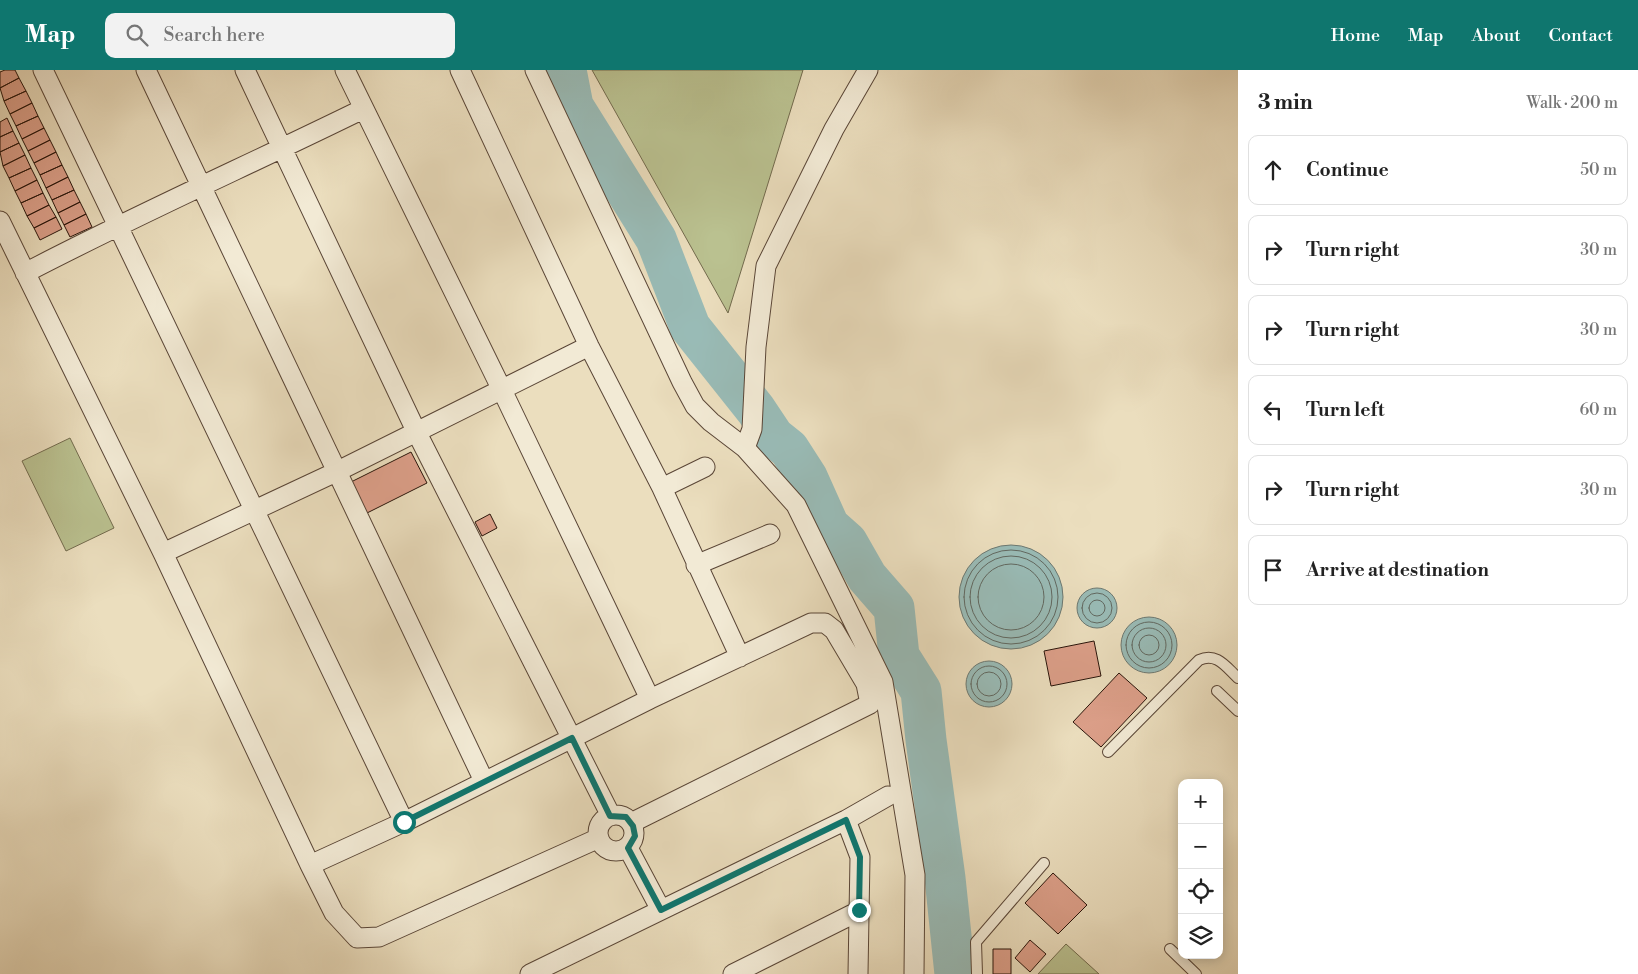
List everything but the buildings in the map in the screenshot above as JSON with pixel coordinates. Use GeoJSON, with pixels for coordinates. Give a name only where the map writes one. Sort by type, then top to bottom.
{"type":"FeatureCollection","features":[{"type":"Feature","properties":{"kind":"street"},"geometry":{"type":"LineString","coordinates":[[43,70],[119,224],[404,822]]}},
{"type":"Feature","properties":{"kind":"street"},"geometry":{"type":"LineString","coordinates":[[146,70],[484,781]]}},
{"type":"Feature","properties":{"kind":"street"},"geometry":{"type":"LineString","coordinates":[[245,70],[417,433],[610,816]]}},
{"type":"Feature","properties":{"kind":"street"},"geometry":{"type":"LineString","coordinates":[[344,70],[502,390],[650,699]]}},
{"type":"Feature","properties":{"kind":"street"},"geometry":{"type":"LineString","coordinates":[[460,70],[589,346],[662,488],[740,657]]}},
{"type":"Feature","properties":{"kind":"street"},"geometry":{"type":"LineString","coordinates":[[535,70],[695,406],[745,448],[796,505],[883,682],[915,874],[914,974]]}},
{"type":"Feature","properties":{"kind":"street"},"geometry":{"type":"LineString","coordinates":[[745,448],[752,429],[756,348],[766,266],[834,129],[868,70]]}},
{"type":"Feature","properties":{"kind":"street"},"geometry":{"type":"LineString","coordinates":[[25,273],[119,224],[202,188],[363,109]]}},
{"type":"Feature","properties":{"kind":"street"},"geometry":{"type":"LineString","coordinates":[[1,224],[163,553],[334,913],[357,938],[379,937],[599,838]]}},
{"type":"Feature","properties":{"kind":"street"},"geometry":{"type":"LineString","coordinates":[[163,553],[417,433],[589,346]]}},
{"type":"Feature","properties":{"kind":"street"},"geometry":{"type":"LineString","coordinates":[[662,488],[705,467]]}},
{"type":"Feature","properties":{"kind":"street"},"geometry":{"type":"LineString","coordinates":[[696,565],[770,534]]}},
{"type":"Feature","properties":{"kind":"street"},"geometry":{"type":"LineString","coordinates":[[310,864],[404,822],[650,699],[811,623],[825,623],[834,630],[866,684],[870,704],[631,823]]}},
{"type":"Feature","properties":{"kind":"street"},"geometry":{"type":"LineString","coordinates":[[530,974],[846,820],[888,796]]}},
{"type":"Feature","properties":{"kind":"street"},"geometry":{"type":"LineString","coordinates":[[610,816],[622,816],[631,823],[635,836],[628,848],[620,852],[610,851],[603,846],[599,838],[599,827],[610,816]]}},
{"type":"Feature","properties":{"kind":"street"},"geometry":{"type":"LineString","coordinates":[[846,820],[860,857],[858,974]]}},
{"type":"Feature","properties":{"kind":"street"},"geometry":{"type":"LineString","coordinates":[[628,848],[661,910]]}},
{"type":"Feature","properties":{"kind":"street"},"geometry":{"type":"LineString","coordinates":[[733,974],[859,910]]}},
{"type":"Feature","properties":{"kind":"lane"},"geometry":{"type":"LineString","coordinates":[[1108,752],[1199,660],[1216,658],[1238,678]]}},
{"type":"Feature","properties":{"kind":"lane"},"geometry":{"type":"LineString","coordinates":[[1217,690],[1238,711]]}},
{"type":"Feature","properties":{"kind":"lane"},"geometry":{"type":"LineString","coordinates":[[977,974],[976,942],[1044,863]]}},
{"type":"Feature","properties":{"kind":"lane"},"geometry":{"type":"LineString","coordinates":[[1170,948],[1196,974]]}},
{"type":"Feature","properties":{"kind":"green space"},"geometry":{"type":"Polygon","coordinates":[[[592,70],[803,70],[728,313],[592,70]]]}},
{"type":"Feature","properties":{"kind":"green space"},"geometry":{"type":"Polygon","coordinates":[[[70,438],[114,528],[66,551],[22,461],[70,438]]]}},
{"type":"Feature","properties":{"kind":"green space"},"geometry":{"type":"Polygon","coordinates":[[[1066,944],[1099,974],[1038,974],[1066,944]]]}},
{"type":"Feature","properties":{"kind":"water"},"geometry":{"type":"Polygon","coordinates":[[[1011,545],[1031,549],[1048,560],[1059,577],[1063,597],[1059,617],[1048,634],[1031,645],[1011,649],[991,645],[974,634],[963,617],[959,597],[963,577],[974,560],[991,549],[1011,545]]]}},
{"type":"Feature","properties":{"kind":"water"},"geometry":{"type":"Polygon","coordinates":[[[1097,588],[1111,594],[1117,608],[1111,622],[1097,628],[1083,622],[1077,608],[1083,594],[1097,588]]]}},
{"type":"Feature","properties":{"kind":"water"},"geometry":{"type":"Polygon","coordinates":[[[1143,617],[1155,617],[1165,621],[1173,629],[1177,645],[1173,661],[1165,669],[1155,673],[1143,673],[1133,669],[1125,661],[1121,651],[1121,639],[1125,629],[1133,621],[1143,617]]]}},
{"type":"Feature","properties":{"kind":"water"},"geometry":{"type":"Polygon","coordinates":[[[985,661],[993,661],[1002,665],[1008,671],[1012,684],[1008,697],[1002,703],[993,707],[985,707],[976,703],[970,697],[966,688],[966,680],[970,671],[976,665],[985,661]]]}},
{"type":"Feature","properties":{"kind":"waterway"},"geometry":{"type":"LineString","coordinates":[[566,70],[573,106],[656,239],[690,327],[756,410],[774,437],[789,449],[807,477],[829,526],[847,542],[867,577],[894,608],[899,656],[921,691],[945,878],[955,974]]}},
{"type":"Feature","properties":{"kind":"route"},"geometry":{"type":"LineString","coordinates":[[404,822],[572,738],[610,816],[626,817],[633,826],[635,836],[628,848],[661,910],[846,820],[860,857],[859,910]]}}]}
